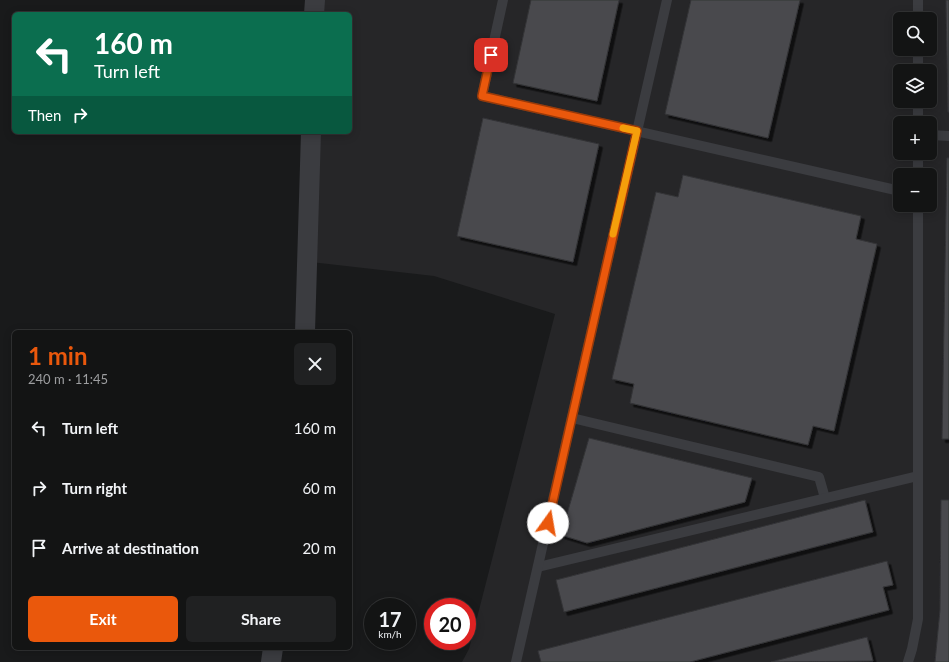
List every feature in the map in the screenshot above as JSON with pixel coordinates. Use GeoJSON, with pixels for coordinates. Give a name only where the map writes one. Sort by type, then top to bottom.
{"type":"FeatureCollection","features":[{"type":"Feature","properties":{"kind":"street"},"geometry":{"type":"LineString","coordinates":[[314,12],[315,0]]}},
{"type":"Feature","properties":{"kind":"street"},"geometry":{"type":"LineString","coordinates":[[305,330],[311,134]]}},
{"type":"Feature","properties":{"kind":"street"},"geometry":{"type":"LineString","coordinates":[[271,662],[273,650]]}},
{"type":"Feature","properties":{"kind":"lane"},"geometry":{"type":"LineString","coordinates":[[503,0],[482,96],[893,189]]}},
{"type":"Feature","properties":{"kind":"lane"},"geometry":{"type":"LineString","coordinates":[[516,662],[667,0]]}},
{"type":"Feature","properties":{"kind":"lane"},"geometry":{"type":"LineString","coordinates":[[918,0],[918,12]]}},
{"type":"Feature","properties":{"kind":"lane"},"geometry":{"type":"LineString","coordinates":[[937,135],[949,136]]}},
{"type":"Feature","properties":{"kind":"lane"},"geometry":{"type":"LineString","coordinates":[[908,662],[918,619],[918,212]]}},
{"type":"Feature","properties":{"kind":"lane"},"geometry":{"type":"LineString","coordinates":[[572,418],[819,478],[825,498]]}},
{"type":"Feature","properties":{"kind":"lane"},"geometry":{"type":"LineString","coordinates":[[538,567],[918,476]]}},
{"type":"Feature","properties":{"kind":"shaded area"},"geometry":{"type":"Polygon","coordinates":[[[314,0],[949,0],[949,662],[462,662],[468,650],[476,650],[476,622],[555,314],[434,276],[302,261],[308,134],[352,134],[352,12],[314,12],[314,0]]]}},
{"type":"Feature","properties":{"kind":"building"},"geometry":{"type":"Polygon","coordinates":[[[531,0],[619,0],[597,101],[513,83],[531,0]]]}},
{"type":"Feature","properties":{"kind":"building"},"geometry":{"type":"Polygon","coordinates":[[[691,0],[800,0],[768,138],[665,114],[691,0]]]}},
{"type":"Feature","properties":{"kind":"building"},"geometry":{"type":"Polygon","coordinates":[[[946,0],[949,0],[949,112],[948,112],[946,0]]]}},
{"type":"Feature","properties":{"kind":"building"},"geometry":{"type":"Polygon","coordinates":[[[483,118],[599,144],[573,262],[457,236],[483,118]]]}},
{"type":"Feature","properties":{"kind":"building"},"geometry":{"type":"Polygon","coordinates":[[[947,158],[949,158],[949,439],[942,439],[947,158]]]}},
{"type":"Feature","properties":{"kind":"building"},"geometry":{"type":"Polygon","coordinates":[[[683,175],[861,216],[856,239],[877,244],[834,431],[813,426],[808,445],[630,403],[634,384],[612,379],[656,192],[678,197],[683,175]]]}},
{"type":"Feature","properties":{"kind":"building"},"geometry":{"type":"Polygon","coordinates":[[[589,438],[752,478],[745,502],[587,543],[561,535],[589,438]]]}},
{"type":"Feature","properties":{"kind":"building"},"geometry":{"type":"Polygon","coordinates":[[[865,500],[873,532],[564,612],[556,580],[865,500]]]}},
{"type":"Feature","properties":{"kind":"building"},"geometry":{"type":"Polygon","coordinates":[[[941,500],[949,500],[949,662],[935,662],[940,610],[941,500]]]}},
{"type":"Feature","properties":{"kind":"building"},"geometry":{"type":"Polygon","coordinates":[[[887,561],[893,585],[883,587],[889,610],[690,662],[541,662],[538,651],[887,561]]]}},
{"type":"Feature","properties":{"kind":"building"},"geometry":{"type":"Polygon","coordinates":[[[867,637],[873,661],[771,662],[867,637]]]}},
{"type":"Feature","properties":{"kind":"slow traffic"},"geometry":{"type":"LineString","coordinates":[[613,234],[637,131],[623,128]]}},
{"type":"Feature","properties":{"kind":"route"},"geometry":{"type":"LineString","coordinates":[[491,55],[482,96],[637,131],[548,523]]}}]}
